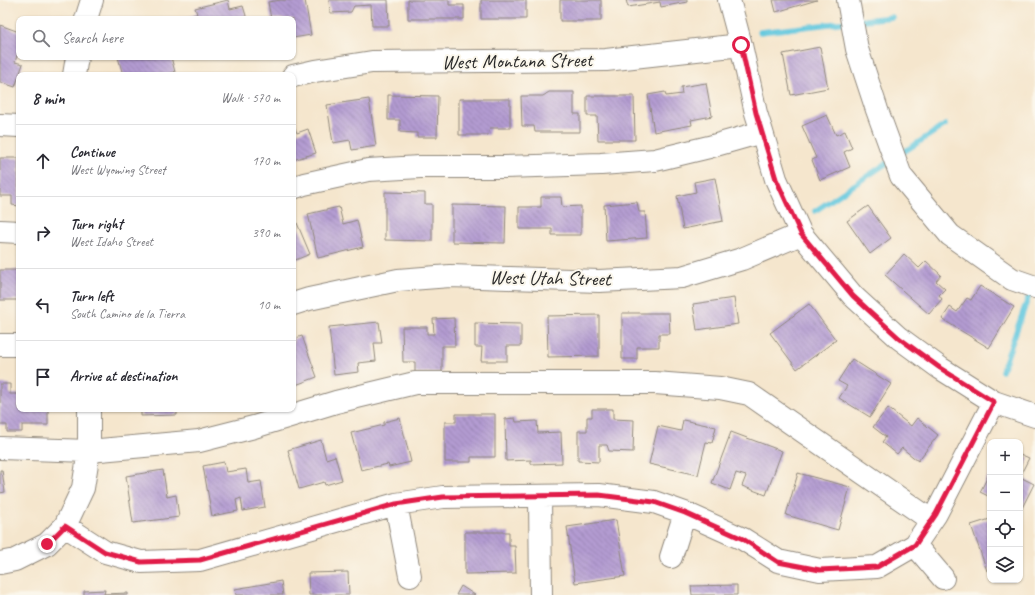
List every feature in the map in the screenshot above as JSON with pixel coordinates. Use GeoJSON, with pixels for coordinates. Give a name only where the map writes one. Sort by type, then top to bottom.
{"type":"FeatureCollection","features":[{"type":"Feature","properties":{"kind":"street"},"geometry":{"type":"LineString","coordinates":[[87,16],[92,0]]}},
{"type":"Feature","properties":{"kind":"street"},"geometry":{"type":"LineString","coordinates":[[729,0],[741,45],[756,113],[776,179],[801,234],[853,296],[899,338],[940,368],[994,402],[1035,416]]}},
{"type":"Feature","properties":{"kind":"street"},"geometry":{"type":"LineString","coordinates":[[848,0],[856,49],[901,176],[950,235],[1012,279],[1035,287]]}},
{"type":"Feature","properties":{"kind":"street","name":"West Montana Street"},"geometry":{"type":"LineString","coordinates":[[296,75],[372,62],[606,60],[741,45]]}},
{"type":"Feature","properties":{"kind":"street"},"geometry":{"type":"LineString","coordinates":[[74,72],[76,60]]}},
{"type":"Feature","properties":{"kind":"street"},"geometry":{"type":"LineString","coordinates":[[0,126],[16,126]]}},
{"type":"Feature","properties":{"kind":"street"},"geometry":{"type":"LineString","coordinates":[[296,187],[368,170],[420,166],[504,167],[594,165],[655,160],[762,132]]}},
{"type":"Feature","properties":{"kind":"street"},"geometry":{"type":"LineString","coordinates":[[0,231],[16,232]]}},
{"type":"Feature","properties":{"kind":"street","name":"West Utah Street"},"geometry":{"type":"LineString","coordinates":[[296,303],[398,280],[450,276],[599,281],[682,277],[742,259],[801,234]]}},
{"type":"Feature","properties":{"kind":"street"},"geometry":{"type":"LineString","coordinates":[[0,345],[16,345]]}},
{"type":"Feature","properties":{"kind":"street"},"geometry":{"type":"LineString","coordinates":[[0,448],[89,451],[199,441],[254,427],[336,402],[415,383],[655,383],[720,388],[749,394],[931,520]]}},
{"type":"Feature","properties":{"kind":"street"},"geometry":{"type":"LineString","coordinates":[[65,526],[105,552],[141,562],[200,560],[396,504],[443,497],[599,495],[654,502],[685,513],[743,539],[778,562],[820,570],[877,567],[915,545],[936,514],[994,402]]}},
{"type":"Feature","properties":{"kind":"street"},"geometry":{"type":"LineString","coordinates":[[0,563],[16,560],[47,544],[65,526],[83,488],[89,451],[89,412]]}},
{"type":"Feature","properties":{"kind":"street"},"geometry":{"type":"LineString","coordinates":[[540,496],[541,595]]}},
{"type":"Feature","properties":{"kind":"street"},"geometry":{"type":"LineString","coordinates":[[396,504],[410,576]]}},
{"type":"Feature","properties":{"kind":"street"},"geometry":{"type":"LineString","coordinates":[[671,557],[685,513]]}},
{"type":"Feature","properties":{"kind":"street"},"geometry":{"type":"LineString","coordinates":[[915,545],[943,578]]}},
{"type":"Feature","properties":{"kind":"building"},"geometry":{"type":"Polygon","coordinates":[[[228,0],[230,9],[243,6],[246,16],[190,16],[197,14],[195,8],[228,0]]]}},
{"type":"Feature","properties":{"kind":"building"},"geometry":{"type":"Polygon","coordinates":[[[281,0],[305,0],[311,35],[296,38],[296,16],[270,16],[268,2],[281,0]]]}},
{"type":"Feature","properties":{"kind":"building"},"geometry":{"type":"Polygon","coordinates":[[[329,0],[388,0],[389,26],[372,26],[371,5],[354,6],[351,12],[330,13],[329,0]]]}},
{"type":"Feature","properties":{"kind":"building"},"geometry":{"type":"Polygon","coordinates":[[[408,0],[449,0],[449,5],[464,5],[464,19],[408,19],[408,0]]]}},
{"type":"Feature","properties":{"kind":"building"},"geometry":{"type":"Polygon","coordinates":[[[481,0],[526,0],[526,19],[481,19],[481,0]]]}},
{"type":"Feature","properties":{"kind":"building"},"geometry":{"type":"Polygon","coordinates":[[[560,0],[601,0],[601,21],[560,21],[560,0]]]}},
{"type":"Feature","properties":{"kind":"building"},"geometry":{"type":"Polygon","coordinates":[[[626,0],[687,0],[687,2],[661,7],[660,2],[628,7],[626,0]]]}},
{"type":"Feature","properties":{"kind":"building"},"geometry":{"type":"Polygon","coordinates":[[[773,0],[817,0],[776,12],[773,0]]]}},
{"type":"Feature","properties":{"kind":"building"},"geometry":{"type":"Polygon","coordinates":[[[0,25],[16,31],[15,62],[23,64],[20,72],[16,72],[15,87],[0,82],[0,25]]]}},
{"type":"Feature","properties":{"kind":"building"},"geometry":{"type":"Polygon","coordinates":[[[820,47],[828,88],[791,95],[783,54],[820,47]]]}},
{"type":"Feature","properties":{"kind":"building"},"geometry":{"type":"Polygon","coordinates":[[[119,60],[172,60],[175,72],[122,72],[119,60]]]}},
{"type":"Feature","properties":{"kind":"building"},"geometry":{"type":"Polygon","coordinates":[[[706,83],[712,116],[691,120],[692,125],[654,132],[648,95],[665,92],[666,96],[682,94],[681,87],[706,83]]]}},
{"type":"Feature","properties":{"kind":"building"},"geometry":{"type":"Polygon","coordinates":[[[549,92],[574,92],[574,114],[580,114],[580,132],[535,132],[534,126],[522,126],[521,96],[543,96],[549,92]]]}},
{"type":"Feature","properties":{"kind":"building"},"geometry":{"type":"Polygon","coordinates":[[[388,95],[438,96],[437,137],[417,137],[417,133],[400,132],[400,120],[388,120],[388,95]]]}},
{"type":"Feature","properties":{"kind":"building"},"geometry":{"type":"Polygon","coordinates":[[[587,96],[634,96],[635,140],[598,140],[597,116],[587,116],[587,96]]]}},
{"type":"Feature","properties":{"kind":"building"},"geometry":{"type":"Polygon","coordinates":[[[369,99],[376,146],[352,150],[350,140],[333,143],[327,105],[369,99]]]}},
{"type":"Feature","properties":{"kind":"building"},"geometry":{"type":"Polygon","coordinates":[[[459,99],[510,99],[510,128],[490,128],[488,135],[459,135],[459,99]]]}},
{"type":"Feature","properties":{"kind":"building"},"geometry":{"type":"Polygon","coordinates":[[[827,115],[836,135],[845,131],[852,148],[844,152],[850,167],[820,180],[812,160],[816,158],[802,126],[827,115]]]}},
{"type":"Feature","properties":{"kind":"building"},"geometry":{"type":"Polygon","coordinates":[[[308,129],[316,153],[296,159],[296,130],[297,133],[308,129]]]}},
{"type":"Feature","properties":{"kind":"building"},"geometry":{"type":"Polygon","coordinates":[[[0,158],[16,158],[16,206],[12,205],[12,196],[0,196],[0,158]]]}},
{"type":"Feature","properties":{"kind":"building"},"geometry":{"type":"Polygon","coordinates":[[[715,178],[723,221],[683,229],[677,196],[696,192],[694,182],[715,178]]]}},
{"type":"Feature","properties":{"kind":"building"},"geometry":{"type":"Polygon","coordinates":[[[385,192],[425,193],[425,204],[432,204],[432,241],[385,240],[385,192]]]}},
{"type":"Feature","properties":{"kind":"building"},"geometry":{"type":"Polygon","coordinates":[[[541,197],[561,197],[562,207],[581,206],[581,235],[552,235],[552,229],[519,229],[519,207],[541,207],[541,197]]]}},
{"type":"Feature","properties":{"kind":"building"},"geometry":{"type":"Polygon","coordinates":[[[637,202],[639,212],[645,212],[647,238],[606,241],[604,205],[637,202]]]}},
{"type":"Feature","properties":{"kind":"building"},"geometry":{"type":"Polygon","coordinates":[[[452,205],[506,206],[505,243],[452,242],[452,205]]]}},
{"type":"Feature","properties":{"kind":"building"},"geometry":{"type":"Polygon","coordinates":[[[868,206],[891,238],[870,254],[847,221],[868,206]]]}},
{"type":"Feature","properties":{"kind":"building"},"geometry":{"type":"Polygon","coordinates":[[[339,207],[343,224],[357,220],[363,247],[318,258],[308,214],[339,207]]]}},
{"type":"Feature","properties":{"kind":"building"},"geometry":{"type":"Polygon","coordinates":[[[296,224],[310,254],[296,260],[296,224]]]}},
{"type":"Feature","properties":{"kind":"building"},"geometry":{"type":"Polygon","coordinates":[[[904,254],[919,268],[926,261],[941,275],[936,281],[945,289],[939,295],[942,299],[929,314],[885,275],[904,254]]]}},
{"type":"Feature","properties":{"kind":"building"},"geometry":{"type":"Polygon","coordinates":[[[0,270],[16,270],[16,300],[0,300],[0,270]]]}},
{"type":"Feature","properties":{"kind":"building"},"geometry":{"type":"Polygon","coordinates":[[[980,286],[1014,307],[989,348],[942,319],[950,307],[957,312],[967,298],[971,300],[980,286]]]}},
{"type":"Feature","properties":{"kind":"building"},"geometry":{"type":"Polygon","coordinates":[[[734,298],[738,324],[697,330],[693,304],[734,298]]]}},
{"type":"Feature","properties":{"kind":"building"},"geometry":{"type":"Polygon","coordinates":[[[809,304],[836,340],[797,369],[770,333],[809,304]]]}},
{"type":"Feature","properties":{"kind":"building"},"geometry":{"type":"Polygon","coordinates":[[[622,313],[669,313],[670,334],[659,334],[659,347],[637,347],[637,359],[622,359],[622,313]]]}},
{"type":"Feature","properties":{"kind":"building"},"geometry":{"type":"Polygon","coordinates":[[[599,315],[599,356],[548,357],[547,316],[599,315]]]}},
{"type":"Feature","properties":{"kind":"building"},"geometry":{"type":"Polygon","coordinates":[[[454,318],[455,346],[442,346],[442,372],[415,373],[415,362],[403,362],[402,327],[427,327],[427,334],[434,334],[433,319],[454,318]]]}},
{"type":"Feature","properties":{"kind":"building"},"geometry":{"type":"Polygon","coordinates":[[[379,322],[382,343],[374,343],[376,361],[358,363],[359,372],[334,375],[329,327],[379,322]]]}},
{"type":"Feature","properties":{"kind":"building"},"geometry":{"type":"Polygon","coordinates":[[[475,323],[521,324],[521,346],[507,346],[507,361],[481,361],[482,347],[475,347],[475,323]]]}},
{"type":"Feature","properties":{"kind":"building"},"geometry":{"type":"Polygon","coordinates":[[[302,336],[317,377],[296,385],[296,338],[302,336]]]}},
{"type":"Feature","properties":{"kind":"building"},"geometry":{"type":"Polygon","coordinates":[[[852,359],[891,384],[870,417],[839,398],[847,386],[838,381],[852,359]]]}},
{"type":"Feature","properties":{"kind":"building"},"geometry":{"type":"Polygon","coordinates":[[[0,384],[10,384],[10,394],[16,394],[16,412],[48,412],[48,425],[22,425],[22,432],[7,432],[7,425],[0,425],[0,384]]]}},
{"type":"Feature","properties":{"kind":"building"},"geometry":{"type":"Polygon","coordinates":[[[888,408],[911,426],[917,418],[938,435],[918,461],[902,448],[897,454],[882,442],[886,437],[873,427],[888,408]]]}},
{"type":"Feature","properties":{"kind":"building"},"geometry":{"type":"Polygon","coordinates":[[[592,409],[613,409],[613,419],[634,420],[633,452],[609,451],[607,445],[599,445],[599,462],[578,461],[578,431],[587,431],[587,417],[592,417],[592,409]]]}},
{"type":"Feature","properties":{"kind":"building"},"geometry":{"type":"Polygon","coordinates":[[[141,412],[177,412],[177,415],[141,416],[141,412]]]}},
{"type":"Feature","properties":{"kind":"building"},"geometry":{"type":"Polygon","coordinates":[[[456,414],[495,414],[495,457],[471,457],[471,462],[445,462],[445,422],[456,422],[456,414]]]}},
{"type":"Feature","properties":{"kind":"building"},"geometry":{"type":"Polygon","coordinates":[[[400,418],[411,462],[389,467],[388,464],[361,470],[351,433],[384,425],[384,422],[400,418]]]}},
{"type":"Feature","properties":{"kind":"building"},"geometry":{"type":"Polygon","coordinates":[[[515,418],[516,422],[537,421],[538,433],[561,432],[562,463],[531,464],[531,460],[506,461],[505,419],[515,418]]]}},
{"type":"Feature","properties":{"kind":"building"},"geometry":{"type":"Polygon","coordinates":[[[683,420],[716,427],[712,443],[706,442],[698,475],[649,464],[658,426],[681,431],[683,420]]]}},
{"type":"Feature","properties":{"kind":"building"},"geometry":{"type":"Polygon","coordinates":[[[731,432],[782,451],[766,495],[742,486],[746,476],[736,473],[730,490],[712,483],[731,432]]]}},
{"type":"Feature","properties":{"kind":"building"},"geometry":{"type":"Polygon","coordinates":[[[321,440],[326,459],[335,456],[342,480],[325,485],[324,482],[299,489],[288,450],[321,440]]]}},
{"type":"Feature","properties":{"kind":"building"},"geometry":{"type":"Polygon","coordinates":[[[1023,455],[1029,458],[1023,470],[1023,455]]]}},
{"type":"Feature","properties":{"kind":"building"},"geometry":{"type":"Polygon","coordinates":[[[224,462],[226,472],[246,469],[248,483],[261,481],[265,507],[243,511],[241,498],[236,500],[238,511],[212,516],[203,466],[224,462]]]}},
{"type":"Feature","properties":{"kind":"building"},"geometry":{"type":"Polygon","coordinates":[[[0,470],[2,470],[5,492],[0,493],[0,470]]]}},
{"type":"Feature","properties":{"kind":"building"},"geometry":{"type":"Polygon","coordinates":[[[163,470],[167,497],[176,495],[179,517],[133,523],[126,476],[163,470]]]}},
{"type":"Feature","properties":{"kind":"building"},"geometry":{"type":"Polygon","coordinates":[[[798,473],[850,487],[838,530],[786,515],[798,473]]]}},
{"type":"Feature","properties":{"kind":"building"},"geometry":{"type":"Polygon","coordinates":[[[987,478],[987,496],[980,492],[987,478]]]}},
{"type":"Feature","properties":{"kind":"building"},"geometry":{"type":"Polygon","coordinates":[[[1023,478],[1034,484],[1023,506],[1023,478]]]}},
{"type":"Feature","properties":{"kind":"building"},"geometry":{"type":"Polygon","coordinates":[[[616,520],[625,576],[575,583],[567,527],[616,520]]]}},
{"type":"Feature","properties":{"kind":"building"},"geometry":{"type":"Polygon","coordinates":[[[987,520],[987,571],[971,525],[987,520]]]}},
{"type":"Feature","properties":{"kind":"building"},"geometry":{"type":"Polygon","coordinates":[[[465,532],[509,532],[509,546],[515,546],[516,573],[465,574],[465,532]]]}},
{"type":"Feature","properties":{"kind":"building"},"geometry":{"type":"Polygon","coordinates":[[[348,572],[349,595],[309,595],[308,573],[348,572]]]}},
{"type":"Feature","properties":{"kind":"building"},"geometry":{"type":"Polygon","coordinates":[[[281,581],[283,595],[236,595],[235,589],[281,581]]]}},
{"type":"Feature","properties":{"kind":"building"},"geometry":{"type":"Polygon","coordinates":[[[737,585],[737,595],[692,595],[691,586],[737,585]]]}},
{"type":"Feature","properties":{"kind":"building"},"geometry":{"type":"Polygon","coordinates":[[[461,586],[475,595],[456,595],[461,586]]]}},
{"type":"Feature","properties":{"kind":"building"},"geometry":{"type":"Polygon","coordinates":[[[105,590],[104,594],[128,593],[128,595],[84,595],[84,591],[105,590]]]}},
{"type":"Feature","properties":{"kind":"waterway"},"geometry":{"type":"LineString","coordinates":[[856,21],[892,17]]}},
{"type":"Feature","properties":{"kind":"waterway"},"geometry":{"type":"LineString","coordinates":[[760,32],[847,22]]}},
{"type":"Feature","properties":{"kind":"waterway"},"geometry":{"type":"LineString","coordinates":[[899,155],[945,125]]}},
{"type":"Feature","properties":{"kind":"waterway"},"geometry":{"type":"LineString","coordinates":[[815,211],[890,161]]}},
{"type":"Feature","properties":{"kind":"waterway"},"geometry":{"type":"LineString","coordinates":[[1002,371],[1031,290]]}},
{"type":"Feature","properties":{"kind":"route"},"geometry":{"type":"LineString","coordinates":[[47,544],[65,526],[105,552],[141,562],[200,560],[396,504],[443,497],[599,495],[654,502],[685,513],[743,539],[778,562],[820,570],[877,567],[915,545],[936,514],[994,402],[940,368],[899,338],[853,296],[801,234],[776,179],[756,113],[741,45]]}}]}
